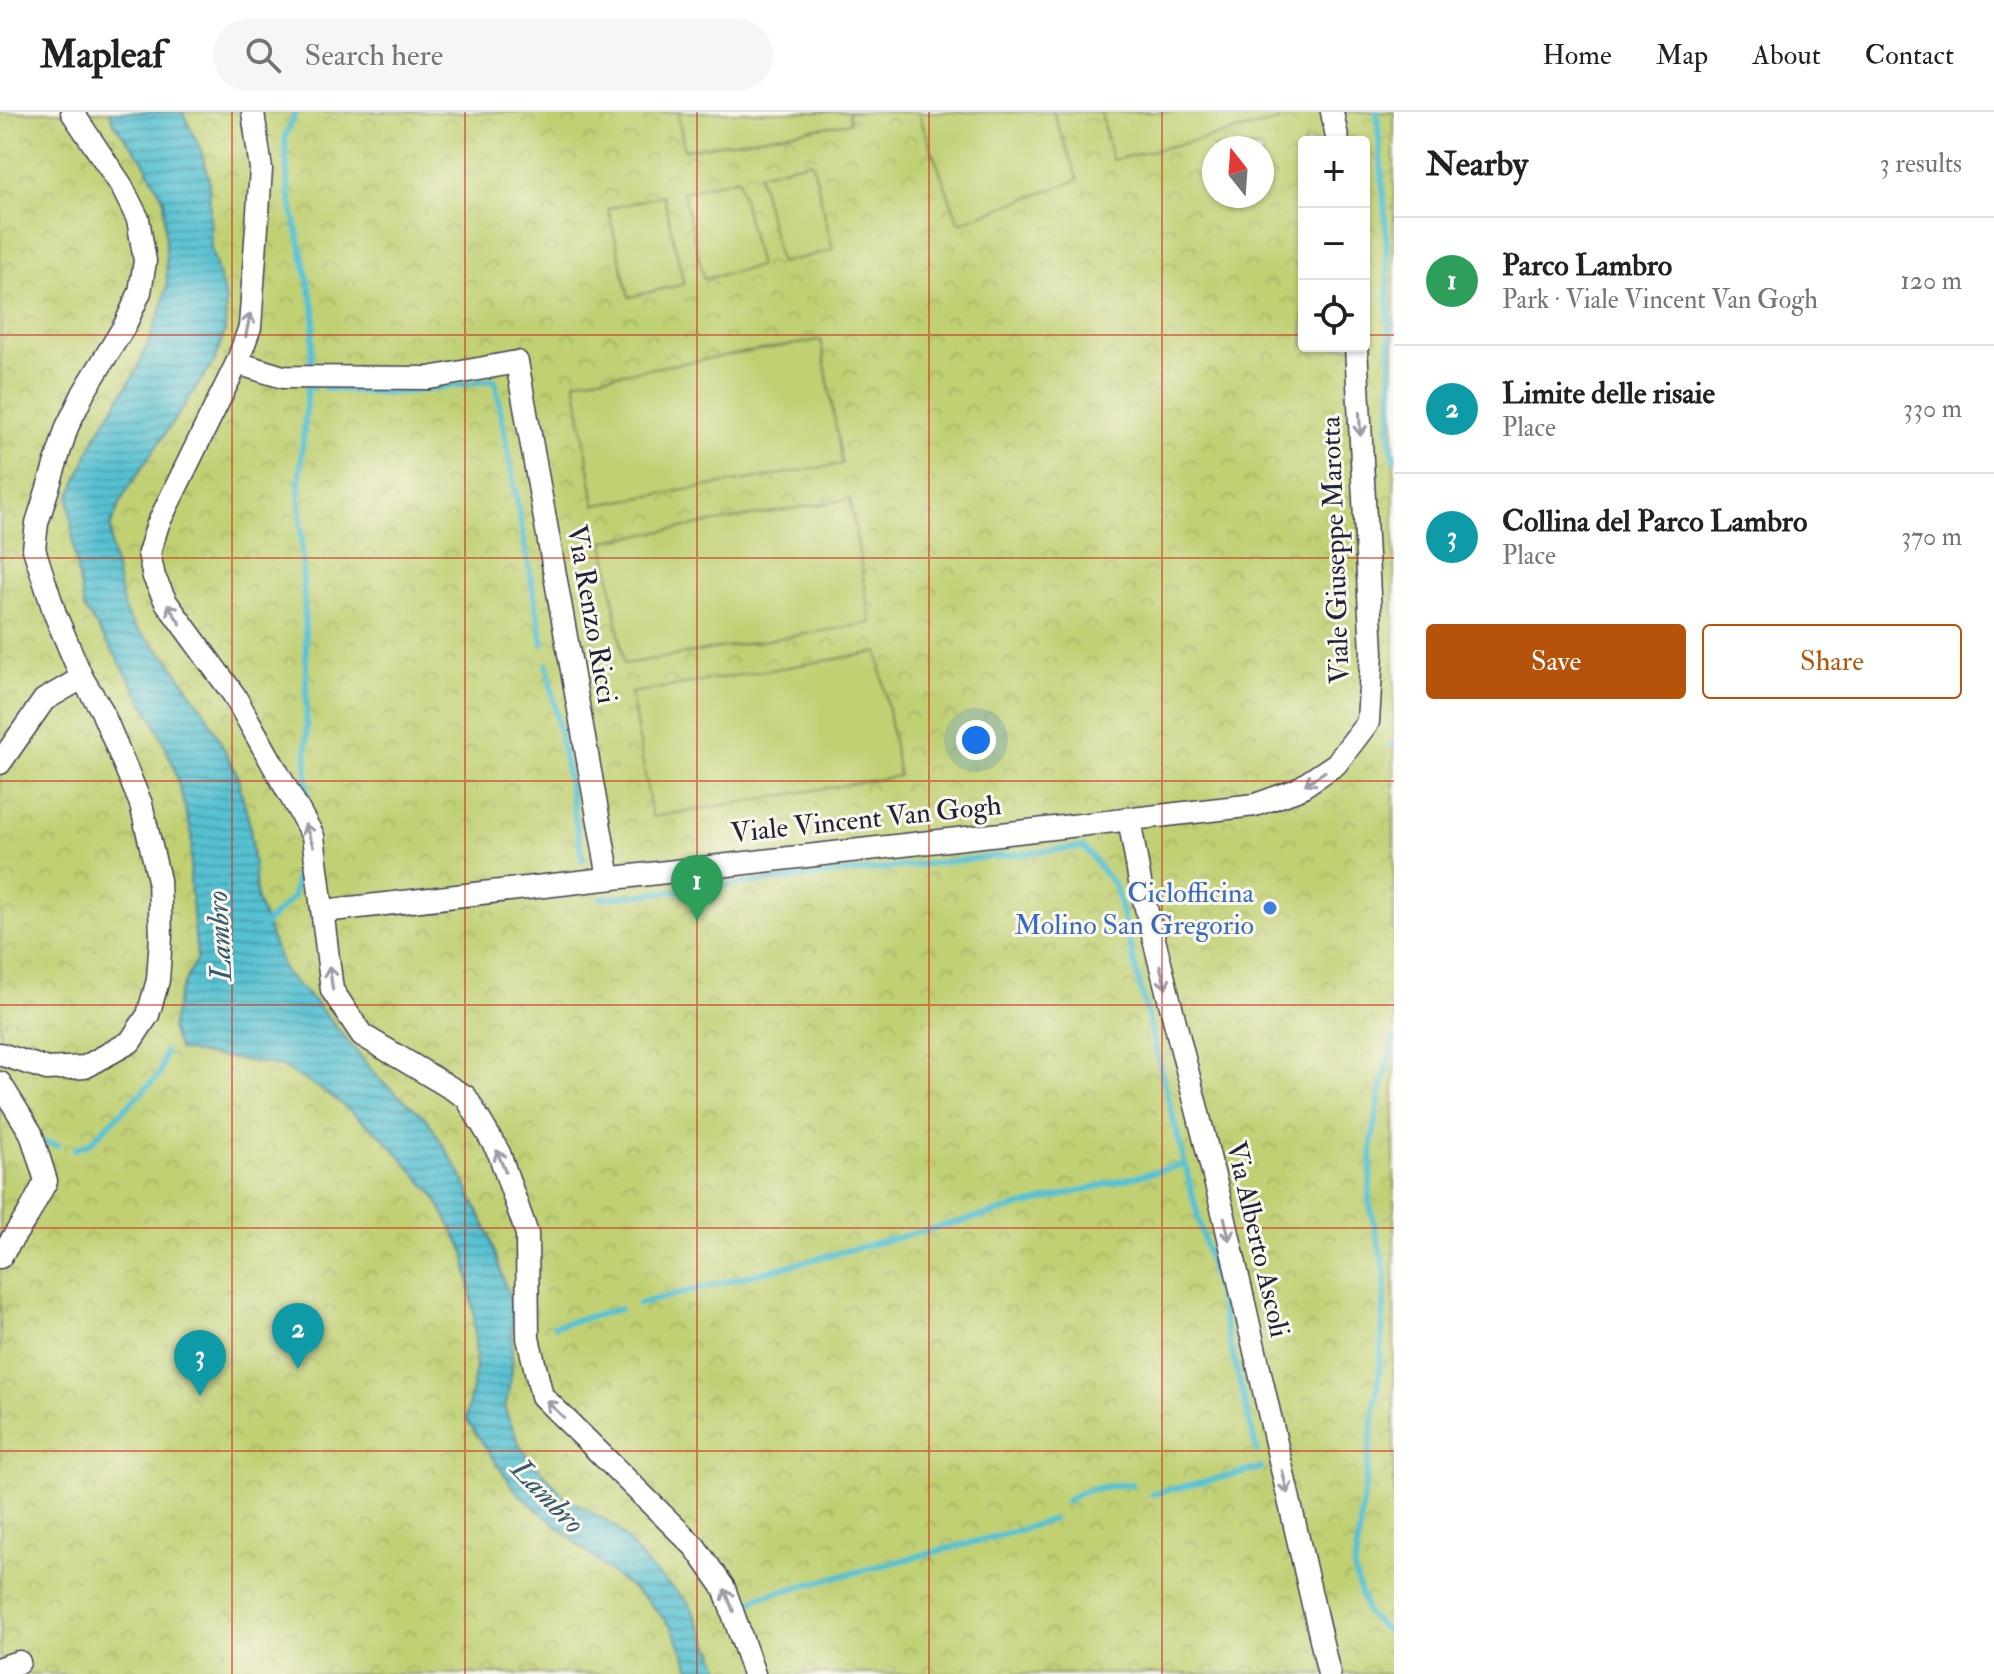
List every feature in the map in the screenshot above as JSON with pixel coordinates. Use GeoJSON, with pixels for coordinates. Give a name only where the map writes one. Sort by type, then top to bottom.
{"type":"FeatureCollection","features":[{"type":"Feature","properties":{"kind":"street"},"geometry":{"type":"LineString","coordinates":[[0,1054],[47,1069],[85,1067],[130,1042],[148,1015],[158,980],[161,936],[159,880],[141,804],[107,723],[82,678],[55,614],[34,549],[37,523],[67,427],[84,392],[125,325],[140,292],[145,261],[138,219],[121,185],[72,112]]}},
{"type":"Feature","properties":{"kind":"street"},"geometry":{"type":"LineString","coordinates":[[253,112],[261,169],[250,327],[237,363],[158,524],[149,553],[154,577],[166,602],[234,695],[313,836],[332,990],[362,1035],[466,1097],[499,1153],[527,1234],[528,1338],[542,1396],[695,1547],[724,1588],[754,1674]]}},
{"type":"Feature","properties":{"kind":"street"},"geometry":{"type":"LineString","coordinates":[[1332,112],[1337,136]]}},
{"type":"Feature","properties":{"kind":"street","name":"Viale Giuseppe Marotta"},"geometry":{"type":"LineString","coordinates":[[1129,818],[1255,805],[1297,790],[1336,764],[1368,722],[1372,652],[1356,352]]}},
{"type":"Feature","properties":{"kind":"street","name":"Via Renzo Ricci"},"geometry":{"type":"LineString","coordinates":[[237,363],[283,377],[429,378],[517,362],[609,878]]}},
{"type":"Feature","properties":{"kind":"street"},"geometry":{"type":"LineString","coordinates":[[0,763],[44,700],[82,678]]}},
{"type":"Feature","properties":{"kind":"street","name":"Viale Vincent Van Gogh"},"geometry":{"type":"LineString","coordinates":[[324,911],[1129,818]]}},
{"type":"Feature","properties":{"kind":"street","name":"Via Alberto Ascoli"},"geometry":{"type":"LineString","coordinates":[[1129,818],[1141,888],[1224,1216],[1329,1674]]}},
{"type":"Feature","properties":{"kind":"street"},"geometry":{"type":"LineString","coordinates":[[0,1083],[31,1133],[46,1181],[0,1257]]}},
{"type":"Feature","properties":{"kind":"green space"},"geometry":{"type":"Polygon","coordinates":[[[0,112],[1394,112],[1394,1674],[0,1674],[0,112]]]}},
{"type":"Feature","properties":{"kind":"green space"},"geometry":{"type":"Polygon","coordinates":[[[678,112],[848,112],[850,123],[684,150],[678,112]]]}},
{"type":"Feature","properties":{"kind":"green space"},"geometry":{"type":"Polygon","coordinates":[[[918,112],[1053,112],[1078,180],[959,223],[918,112]]]}},
{"type":"Feature","properties":{"kind":"green space"},"geometry":{"type":"Polygon","coordinates":[[[1101,112],[1277,112],[1279,121],[1215,136],[1202,136],[1202,139],[1112,160],[1101,112]]]}},
{"type":"Feature","properties":{"kind":"green space"},"geometry":{"type":"Polygon","coordinates":[[[812,161],[833,250],[780,263],[759,174],[812,161]]]}},
{"type":"Feature","properties":{"kind":"green space"},"geometry":{"type":"Polygon","coordinates":[[[738,178],[759,266],[704,279],[683,192],[738,178]]]}},
{"type":"Feature","properties":{"kind":"green space"},"geometry":{"type":"Polygon","coordinates":[[[663,195],[684,284],[629,297],[608,209],[663,195]]]}},
{"type":"Feature","properties":{"kind":"green space"},"geometry":{"type":"Polygon","coordinates":[[[821,340],[842,464],[595,505],[575,381],[821,340]]]}},
{"type":"Feature","properties":{"kind":"green space"},"geometry":{"type":"Polygon","coordinates":[[[850,499],[871,623],[624,664],[604,541],[850,499]]]}},
{"type":"Feature","properties":{"kind":"green space"},"geometry":{"type":"Polygon","coordinates":[[[878,652],[899,776],[652,817],[631,693],[878,652]]]}},
{"type":"Feature","properties":{"kind":"water","name":"Lambro"},"geometry":{"type":"Polygon","coordinates":[[[109,112],[182,112],[200,147],[209,178],[211,248],[226,301],[225,330],[215,360],[125,493],[111,524],[111,547],[124,609],[132,625],[168,659],[206,714],[237,774],[250,826],[257,900],[285,973],[315,1002],[380,1080],[426,1118],[460,1172],[489,1234],[512,1307],[512,1370],[505,1410],[521,1448],[564,1496],[615,1526],[652,1570],[689,1603],[724,1674],[693,1674],[672,1628],[645,1598],[516,1491],[466,1419],[476,1367],[474,1314],[465,1253],[434,1195],[384,1138],[331,1096],[281,1066],[179,1050],[171,1028],[179,994],[197,958],[190,881],[192,835],[174,767],[155,723],[84,608],[69,498],[96,436],[138,368],[161,310],[167,285],[164,200],[143,161],[115,125],[109,112]]]}},
{"type":"Feature","properties":{"kind":"waterway"},"geometry":{"type":"LineString","coordinates":[[296,112],[285,136],[288,189],[315,313],[310,370]]}},
{"type":"Feature","properties":{"kind":"waterway"},"geometry":{"type":"LineString","coordinates":[[1377,112],[1386,227],[1392,405],[1389,430],[1394,459]]}},
{"type":"Feature","properties":{"kind":"waterway"},"geometry":{"type":"LineString","coordinates":[[325,388],[407,392],[495,380],[543,644]]}},
{"type":"Feature","properties":{"kind":"waterway"},"geometry":{"type":"LineString","coordinates":[[307,808],[306,649],[299,483],[308,386],[314,387]]}},
{"type":"Feature","properties":{"kind":"waterway"},"geometry":{"type":"LineString","coordinates":[[547,664],[583,861]]}},
{"type":"Feature","properties":{"kind":"waterway"},"geometry":{"type":"LineString","coordinates":[[262,927],[293,897],[303,837]]}},
{"type":"Feature","properties":{"kind":"waterway"},"geometry":{"type":"LineString","coordinates":[[601,899],[1084,847],[1115,886],[1257,1451]]}},
{"type":"Feature","properties":{"kind":"waterway"},"geometry":{"type":"LineString","coordinates":[[1394,1039],[1372,1143],[1369,1202],[1386,1275],[1380,1368],[1354,1570],[1367,1614],[1394,1637]]}},
{"type":"Feature","properties":{"kind":"waterway"},"geometry":{"type":"LineString","coordinates":[[75,1149],[90,1143],[160,1074],[165,1052]]}},
{"type":"Feature","properties":{"kind":"waterway"},"geometry":{"type":"LineString","coordinates":[[40,1142],[58,1145]]}},
{"type":"Feature","properties":{"kind":"waterway"},"geometry":{"type":"LineString","coordinates":[[639,1304],[1185,1164]]}},
{"type":"Feature","properties":{"kind":"waterway"},"geometry":{"type":"LineString","coordinates":[[554,1326],[620,1309]]}},
{"type":"Feature","properties":{"kind":"waterway"},"geometry":{"type":"LineString","coordinates":[[1152,1494],[1261,1468]]}},
{"type":"Feature","properties":{"kind":"waterway"},"geometry":{"type":"LineString","coordinates":[[1066,1502],[1089,1490],[1132,1484]]}},
{"type":"Feature","properties":{"kind":"waterway"},"geometry":{"type":"LineString","coordinates":[[751,1602],[759,1597],[1053,1519]]}},
{"type":"Feature","properties":{"kind":"place","name":"Ciclofficina Molino San Gregorio"},"geometry":{"type":"Point","coordinates":[1270,908]}},
{"type":"Feature","properties":{"kind":"place","name":"Parco Lambro"},"geometry":{"type":"Point","coordinates":[697,921]}},
{"type":"Feature","properties":{"kind":"place","name":"Limite delle risaie"},"geometry":{"type":"Point","coordinates":[298,1369]}},
{"type":"Feature","properties":{"kind":"place","name":"Collina del Parco Lambro"},"geometry":{"type":"Point","coordinates":[200,1396]}}]}
